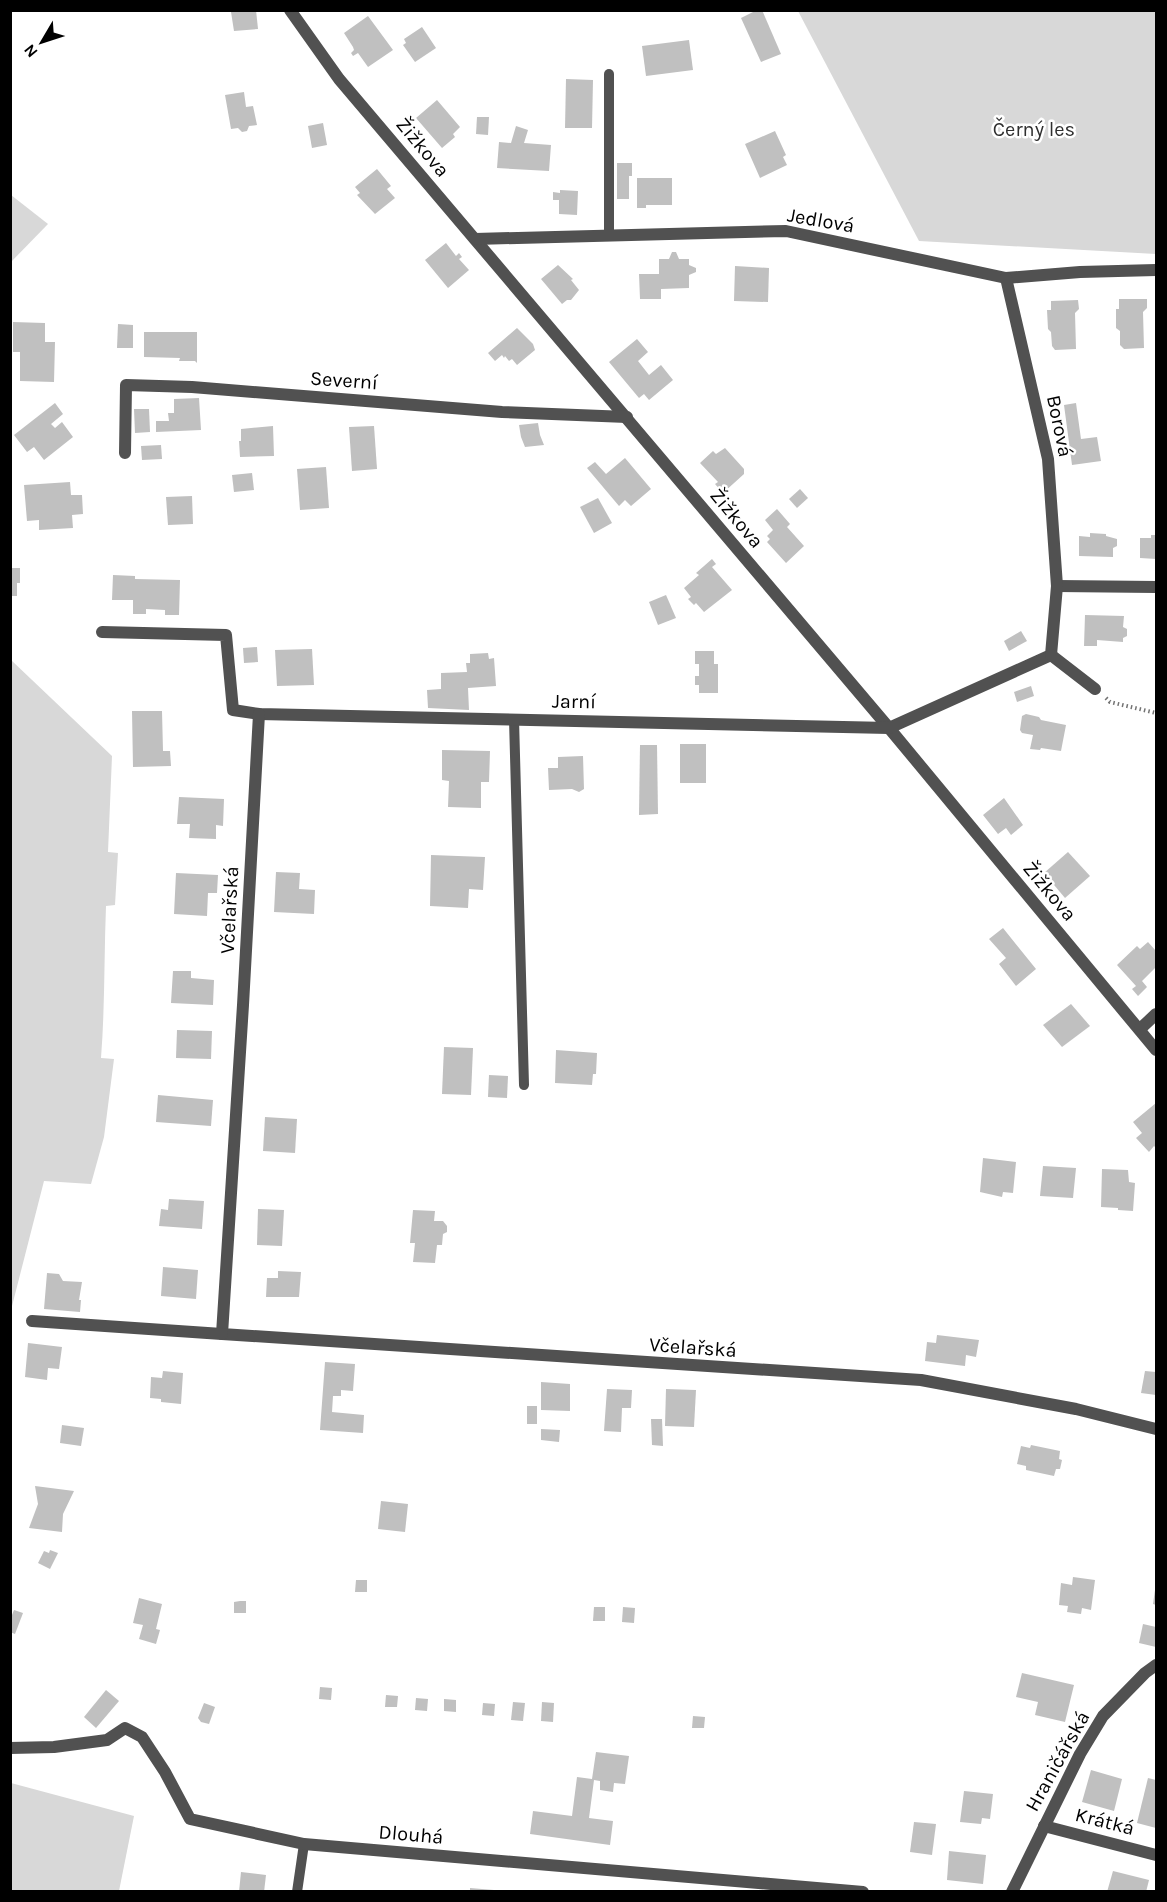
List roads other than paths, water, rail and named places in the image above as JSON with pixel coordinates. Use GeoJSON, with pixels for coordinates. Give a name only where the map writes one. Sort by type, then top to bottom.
{"type":"FeatureCollection","features":[{"type":"Feature","properties":{"kind":"street","name":"Žižkova"},"geometry":{"type":"LineString","coordinates":[[290,10],[339,79],[889,728],[1156,1050]]}},
{"type":"Feature","properties":{"kind":"street","name":"Jedlová"},"geometry":{"type":"LineString","coordinates":[[475,239],[786,231],[1006,278],[1080,272],[1156,270]]}},
{"type":"Feature","properties":{"kind":"street","name":"Borová"},"geometry":{"type":"LineString","coordinates":[[1006,278],[1048,459],[1057,586],[1051,655]]}},
{"type":"Feature","properties":{"kind":"street","name":"Severní"},"geometry":{"type":"LineString","coordinates":[[125,453],[126,385],[192,387],[502,412],[627,417]]}},
{"type":"Feature","properties":{"kind":"street"},"geometry":{"type":"LineString","coordinates":[[1057,586],[1156,587]]}},
{"type":"Feature","properties":{"kind":"street"},"geometry":{"type":"LineString","coordinates":[[102,632],[226,635],[233,710],[259,714]]}},
{"type":"Feature","properties":{"kind":"street"},"geometry":{"type":"LineString","coordinates":[[889,728],[1051,655],[1095,688]]}},
{"type":"Feature","properties":{"kind":"street","name":"Jarní"},"geometry":{"type":"LineString","coordinates":[[259,714],[889,728]]}},
{"type":"Feature","properties":{"kind":"street","name":"Včelařská"},"geometry":{"type":"LineString","coordinates":[[222,1334],[259,714]]}},
{"type":"Feature","properties":{"kind":"street"},"geometry":{"type":"LineString","coordinates":[[1140,1029],[1156,1014]]}},
{"type":"Feature","properties":{"kind":"street","name":"Včelařská"},"geometry":{"type":"LineString","coordinates":[[32,1321],[921,1380],[1076,1409],[1156,1429]]}},
{"type":"Feature","properties":{"kind":"street","name":"Hraničářská"},"geometry":{"type":"LineString","coordinates":[[1012,1892],[1080,1754],[1103,1716],[1145,1673],[1156,1665]]}},
{"type":"Feature","properties":{"kind":"street","name":"Dlouhá"},"geometry":{"type":"LineString","coordinates":[[10,1748],[54,1747],[107,1740],[124,1728],[142,1737],[165,1772],[190,1819],[304,1844],[863,1892]]}},
{"type":"Feature","properties":{"kind":"street","name":"Krátká"},"geometry":{"type":"LineString","coordinates":[[1044,1826],[1156,1854]]}},
{"type":"Feature","properties":{"kind":"lane"},"geometry":{"type":"LineString","coordinates":[[609,74],[609,236]]}},
{"type":"Feature","properties":{"kind":"lane"},"geometry":{"type":"LineString","coordinates":[[514,719],[524,1085]]}},
{"type":"Feature","properties":{"kind":"lane"},"geometry":{"type":"LineString","coordinates":[[297,1892],[304,1844]]}},
{"type":"Feature","properties":{"kind":"park label","name":"Černý les"},"geometry":{"type":"Point","coordinates":[1034,129]}}]}
